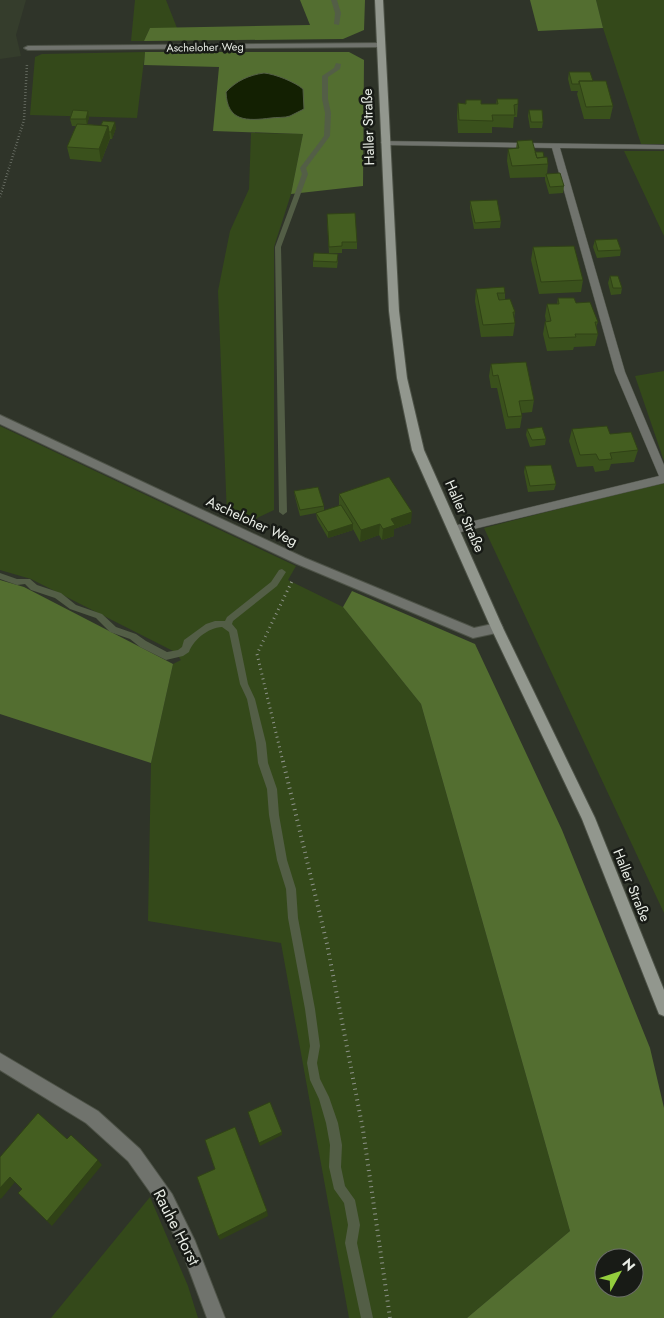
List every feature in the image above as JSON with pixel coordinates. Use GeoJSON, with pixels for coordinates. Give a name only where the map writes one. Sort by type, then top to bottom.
{"type":"FeatureCollection","features":[{"type":"Feature","properties":{"kind":"street","name":"Haller Straße"},"geometry":{"type":"LineString","coordinates":[[380,0],[394,311],[402,378],[418,450],[498,628],[588,818],[664,1009]]}},
{"type":"Feature","properties":{"kind":"street","name":"Ascheloher Weg"},"geometry":{"type":"LineString","coordinates":[[28,48],[382,45]]}},
{"type":"Feature","properties":{"kind":"street","name":"Ascheloher Weg"},"geometry":{"type":"LineString","coordinates":[[0,419],[302,560],[474,633],[498,628]]}},
{"type":"Feature","properties":{"kind":"street","name":"Rauhe Horst"},"geometry":{"type":"LineString","coordinates":[[0,1061],[92,1117],[134,1155],[166,1200],[189,1247],[216,1318]]}},
{"type":"Feature","properties":{"kind":"lane"},"geometry":{"type":"LineString","coordinates":[[385,143],[664,147]]}},
{"type":"Feature","properties":{"kind":"lane"},"geometry":{"type":"LineString","coordinates":[[453,530],[664,478],[620,372],[555,146]]}},
{"type":"Feature","properties":{"kind":"path"},"geometry":{"type":"LineString","coordinates":[[0,197],[24,120],[28,48]]}},
{"type":"Feature","properties":{"kind":"path"},"geometry":{"type":"LineString","coordinates":[[302,560],[257,654],[327,944],[363,1130],[390,1318]]}},
{"type":"Feature","properties":{"kind":"shaded area"},"geometry":{"type":"Polygon","coordinates":[[[0,0],[26,0],[16,35],[21,56],[0,59],[0,0]]]}},
{"type":"Feature","properties":{"kind":"shaded area"},"geometry":{"type":"Polygon","coordinates":[[[135,0],[166,0],[177,28],[150,28],[144,41],[131,41],[135,0]]]}},
{"type":"Feature","properties":{"kind":"shaded area"},"geometry":{"type":"Polygon","coordinates":[[[596,0],[664,0],[664,144],[641,144],[603,28],[596,0]]]}},
{"type":"Feature","properties":{"kind":"shaded area"},"geometry":{"type":"Polygon","coordinates":[[[145,52],[137,118],[30,115],[35,57],[42,54],[145,52]]]}},
{"type":"Feature","properties":{"kind":"shaded area"},"geometry":{"type":"Polygon","coordinates":[[[264,73],[285,79],[303,89],[304,109],[288,117],[262,119],[246,119],[234,114],[227,102],[226,92],[243,79],[264,73]]]}},
{"type":"Feature","properties":{"kind":"shaded area"},"geometry":{"type":"Polygon","coordinates":[[[251,133],[303,134],[291,194],[274,247],[274,510],[257,518],[257,531],[227,516],[218,291],[230,231],[249,189],[251,133]]]}},
{"type":"Feature","properties":{"kind":"shaded area"},"geometry":{"type":"Polygon","coordinates":[[[624,151],[664,151],[664,236],[624,151]]]}},
{"type":"Feature","properties":{"kind":"shaded area"},"geometry":{"type":"Polygon","coordinates":[[[664,371],[664,461],[635,376],[664,371]]]}},
{"type":"Feature","properties":{"kind":"shaded area"},"geometry":{"type":"Polygon","coordinates":[[[0,426],[296,566],[288,580],[343,607],[421,704],[570,1231],[467,1318],[349,1318],[281,943],[148,921],[151,763],[173,664],[181,660],[175,652],[31,579],[0,570],[0,426]]]}},
{"type":"Feature","properties":{"kind":"shaded area"},"geometry":{"type":"Polygon","coordinates":[[[664,482],[664,913],[484,528],[664,482]]]}},
{"type":"Feature","properties":{"kind":"shaded area"},"geometry":{"type":"Polygon","coordinates":[[[150,1197],[188,1286],[198,1318],[51,1318],[150,1197]]]}},
{"type":"Feature","properties":{"kind":"green space"},"geometry":{"type":"Polygon","coordinates":[[[300,0],[365,0],[364,30],[343,39],[144,41],[150,28],[310,25],[300,0]]]}},
{"type":"Feature","properties":{"kind":"green space"},"geometry":{"type":"Polygon","coordinates":[[[530,0],[596,0],[603,28],[538,31],[530,0]]]}},
{"type":"Feature","properties":{"kind":"green space"},"geometry":{"type":"Polygon","coordinates":[[[145,52],[349,52],[364,60],[363,186],[291,194],[303,134],[213,131],[219,67],[144,65],[145,52]]]}},
{"type":"Feature","properties":{"kind":"green space"},"geometry":{"type":"Polygon","coordinates":[[[0,580],[24,587],[173,664],[151,763],[0,714],[0,580]]]}},
{"type":"Feature","properties":{"kind":"green space"},"geometry":{"type":"Polygon","coordinates":[[[352,591],[475,644],[562,830],[650,1048],[664,1108],[664,1318],[467,1318],[570,1231],[421,704],[343,607],[352,591]]]}},
{"type":"Feature","properties":{"kind":"building"},"geometry":{"type":"Polygon","coordinates":[[[569,72],[590,72],[593,81],[579,81],[579,84],[572,84],[569,72]]]}},
{"type":"Feature","properties":{"kind":"building"},"geometry":{"type":"Polygon","coordinates":[[[579,81],[606,81],[613,106],[586,107],[579,81]]]}},
{"type":"Feature","properties":{"kind":"building"},"geometry":{"type":"Polygon","coordinates":[[[497,99],[518,99],[518,104],[514,105],[515,115],[492,115],[493,121],[459,120],[458,103],[466,104],[466,100],[481,100],[481,104],[498,104],[497,99]]]}},
{"type":"Feature","properties":{"kind":"building"},"geometry":{"type":"Polygon","coordinates":[[[73,110],[88,111],[86,119],[70,119],[73,110]]]}},
{"type":"Feature","properties":{"kind":"building"},"geometry":{"type":"Polygon","coordinates":[[[529,110],[542,110],[543,122],[531,122],[529,110]]]}},
{"type":"Feature","properties":{"kind":"building"},"geometry":{"type":"Polygon","coordinates":[[[103,121],[115,122],[111,132],[109,132],[108,126],[101,125],[103,121]]]}},
{"type":"Feature","properties":{"kind":"building"},"geometry":{"type":"Polygon","coordinates":[[[77,124],[108,126],[99,149],[67,147],[77,124]]]}},
{"type":"Feature","properties":{"kind":"building"},"geometry":{"type":"Polygon","coordinates":[[[532,140],[537,158],[547,157],[548,164],[512,166],[508,149],[519,148],[517,141],[532,140]]]}},
{"type":"Feature","properties":{"kind":"building"},"geometry":{"type":"Polygon","coordinates":[[[535,152],[543,152],[544,157],[537,158],[535,152]]]}},
{"type":"Feature","properties":{"kind":"building"},"geometry":{"type":"Polygon","coordinates":[[[560,173],[564,186],[550,187],[546,174],[560,173]]]}},
{"type":"Feature","properties":{"kind":"building"},"geometry":{"type":"Polygon","coordinates":[[[497,200],[501,221],[475,223],[470,201],[497,200]]]}},
{"type":"Feature","properties":{"kind":"building"},"geometry":{"type":"Polygon","coordinates":[[[355,213],[357,242],[342,242],[342,246],[329,247],[327,214],[355,213]]]}},
{"type":"Feature","properties":{"kind":"building"},"geometry":{"type":"Polygon","coordinates":[[[617,239],[621,250],[598,251],[595,240],[617,239]]]}},
{"type":"Feature","properties":{"kind":"building"},"geometry":{"type":"Polygon","coordinates":[[[574,246],[583,280],[541,282],[533,247],[574,246]]]}},
{"type":"Feature","properties":{"kind":"building"},"geometry":{"type":"Polygon","coordinates":[[[314,253],[338,254],[337,262],[313,261],[314,253]]]}},
{"type":"Feature","properties":{"kind":"building"},"geometry":{"type":"Polygon","coordinates":[[[610,276],[618,276],[622,288],[613,288],[610,276]]]}},
{"type":"Feature","properties":{"kind":"building"},"geometry":{"type":"Polygon","coordinates":[[[504,287],[505,293],[497,293],[499,300],[510,299],[515,312],[513,312],[515,323],[483,325],[476,289],[504,287]]]}},
{"type":"Feature","properties":{"kind":"building"},"geometry":{"type":"Polygon","coordinates":[[[558,298],[574,298],[576,303],[590,302],[598,322],[595,322],[598,334],[575,334],[576,337],[549,338],[545,322],[551,321],[547,304],[559,304],[558,298]]]}},
{"type":"Feature","properties":{"kind":"building"},"geometry":{"type":"Polygon","coordinates":[[[526,362],[534,400],[519,401],[522,416],[508,417],[498,375],[493,376],[491,364],[526,362]]]}},
{"type":"Feature","properties":{"kind":"building"},"geometry":{"type":"Polygon","coordinates":[[[607,426],[610,434],[631,432],[638,450],[610,453],[612,459],[599,460],[596,454],[580,455],[572,429],[607,426]]]}},
{"type":"Feature","properties":{"kind":"building"},"geometry":{"type":"Polygon","coordinates":[[[542,427],[546,439],[532,440],[527,429],[542,427]]]}},
{"type":"Feature","properties":{"kind":"building"},"geometry":{"type":"Polygon","coordinates":[[[551,465],[556,484],[530,486],[525,466],[551,465]]]}},
{"type":"Feature","properties":{"kind":"building"},"geometry":{"type":"Polygon","coordinates":[[[389,477],[412,512],[391,519],[395,525],[383,529],[380,524],[361,530],[339,494],[389,477]]]}},
{"type":"Feature","properties":{"kind":"building"},"geometry":{"type":"Polygon","coordinates":[[[318,487],[324,506],[300,510],[294,491],[318,487]]]}},
{"type":"Feature","properties":{"kind":"building"},"geometry":{"type":"Polygon","coordinates":[[[341,505],[353,524],[328,532],[316,513],[341,505]]]}},
{"type":"Feature","properties":{"kind":"building"},"geometry":{"type":"Polygon","coordinates":[[[270,1102],[282,1132],[259,1143],[248,1112],[270,1102]]]}},
{"type":"Feature","properties":{"kind":"building"},"geometry":{"type":"Polygon","coordinates":[[[38,1113],[67,1139],[71,1135],[98,1160],[47,1221],[18,1193],[22,1189],[10,1177],[0,1188],[0,1157],[38,1113]]]}},
{"type":"Feature","properties":{"kind":"building"},"geometry":{"type":"Polygon","coordinates":[[[235,1127],[267,1211],[218,1236],[197,1177],[215,1169],[205,1140],[235,1127]]]}},
{"type":"Feature","properties":{"kind":"waterway"},"geometry":{"type":"LineString","coordinates":[[334,0],[338,13],[337,24]]}},
{"type":"Feature","properties":{"kind":"waterway"},"geometry":{"type":"LineString","coordinates":[[283,512],[278,247],[305,174],[303,168],[327,136],[328,113],[325,99],[325,76],[337,69],[338,64]]}},
{"type":"Feature","properties":{"kind":"waterway"},"geometry":{"type":"LineString","coordinates":[[228,624],[230,619],[274,584],[282,572]]}},
{"type":"Feature","properties":{"kind":"waterway"},"geometry":{"type":"LineString","coordinates":[[0,576],[17,582],[27,581],[34,588],[58,595],[73,607],[99,616],[113,630],[133,636],[143,644],[166,656],[180,653],[186,649],[187,643],[209,626],[222,623],[233,630],[244,684],[251,699],[261,743],[263,763],[272,789],[274,815],[282,860],[291,889],[293,918],[310,1009],[315,1046],[312,1063],[315,1080],[324,1097],[332,1123],[336,1145],[335,1167],[340,1189],[349,1200],[354,1225],[351,1243],[367,1318]]}}]}
